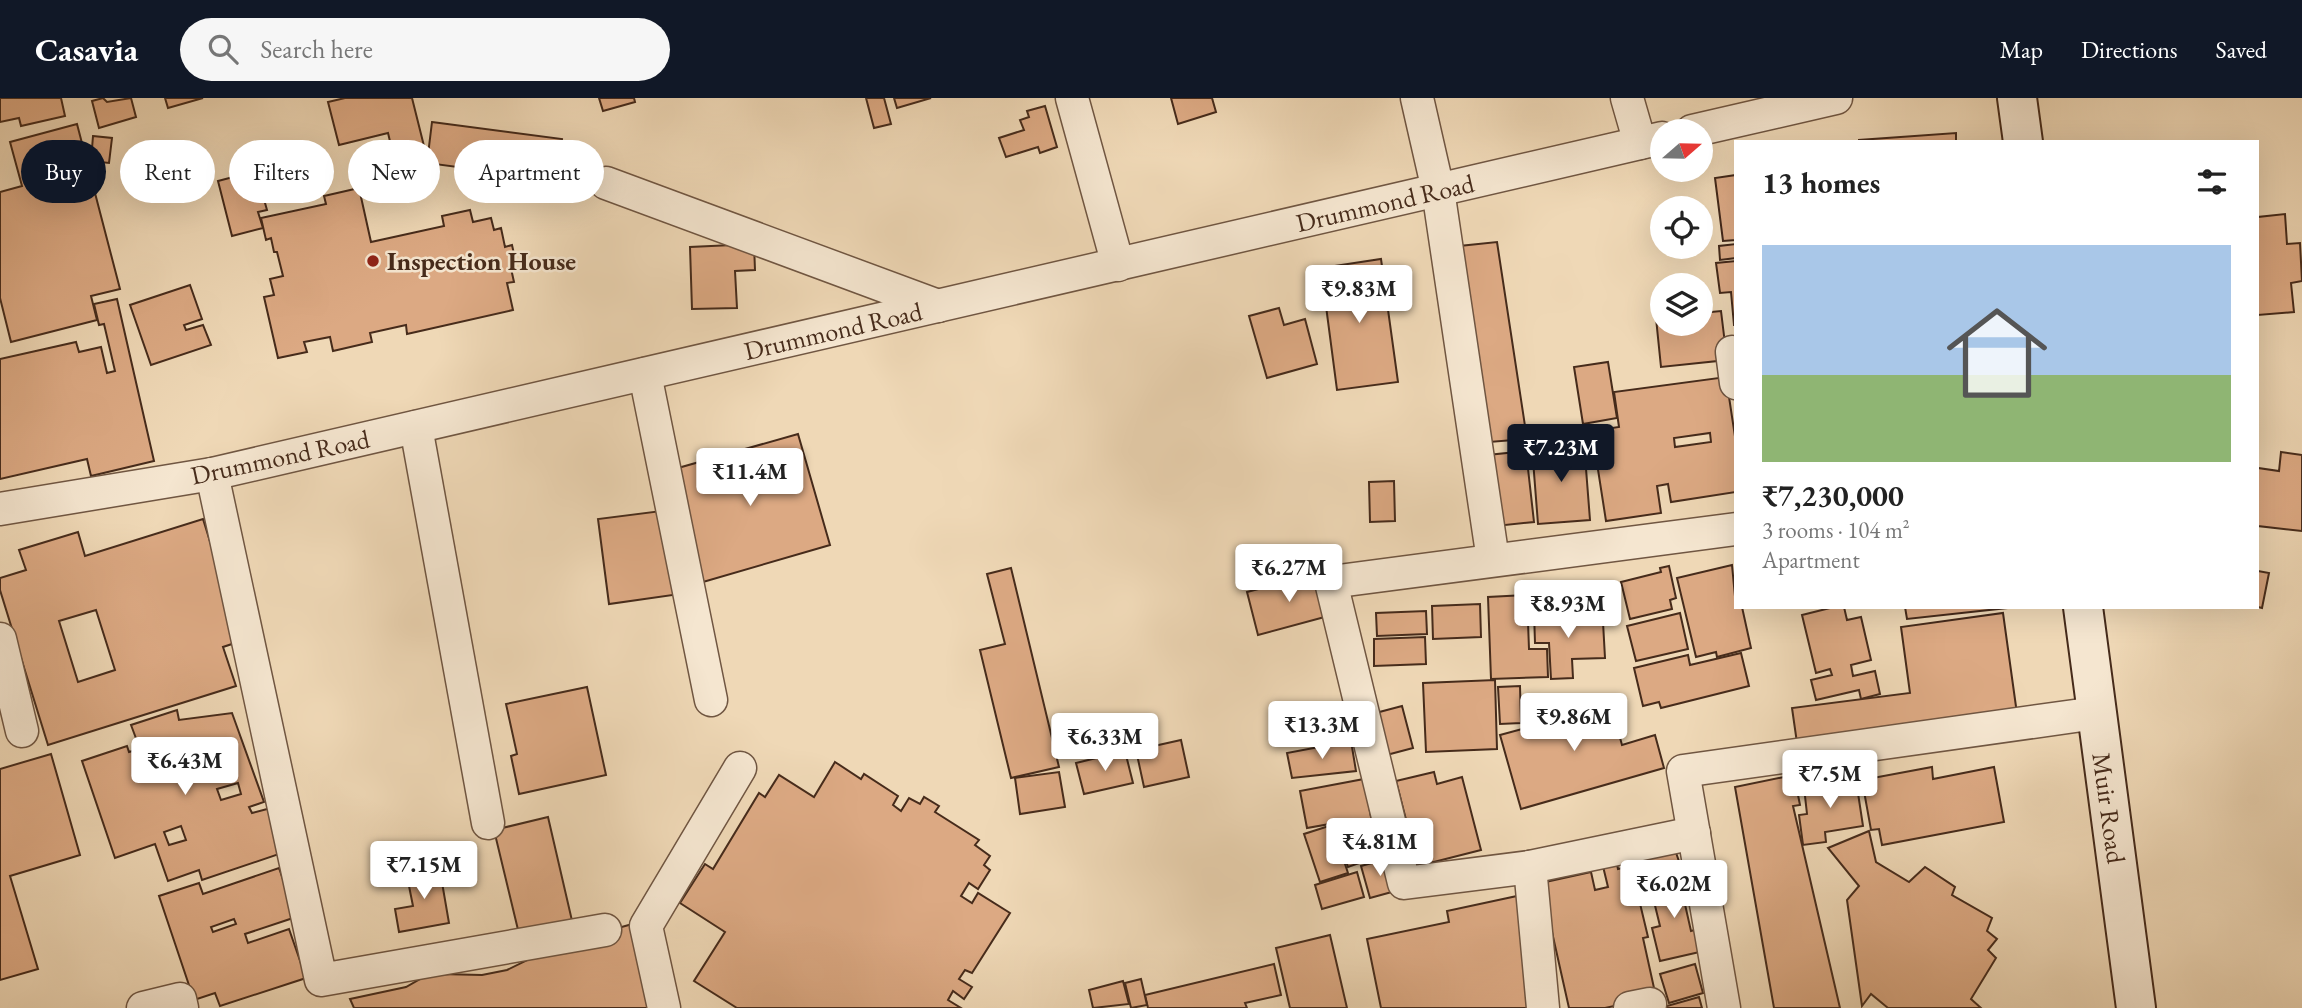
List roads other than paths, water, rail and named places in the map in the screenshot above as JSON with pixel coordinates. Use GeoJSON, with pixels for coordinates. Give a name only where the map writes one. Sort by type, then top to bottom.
{"type":"FeatureCollection","features":[{"type":"Feature","properties":{"kind":"main road"},"geometry":{"type":"LineString","coordinates":[[2017,98],[2023,140]]}},
{"type":"Feature","properties":{"kind":"main road","name":"Muir Road"},"geometry":{"type":"LineString","coordinates":[[2083,609],[2136,1008]]}},
{"type":"Feature","properties":{"kind":"street"},"geometry":{"type":"LineString","coordinates":[[1072,98],[1118,265]]}},
{"type":"Feature","properties":{"kind":"street"},"geometry":{"type":"LineString","coordinates":[[1418,98],[1438,190],[1493,560]]}},
{"type":"Feature","properties":{"kind":"street"},"geometry":{"type":"LineString","coordinates":[[1627,98],[1650,139]]}},
{"type":"Feature","properties":{"kind":"street"},"geometry":{"type":"LineString","coordinates":[[1713,126],[1836,98]]}},
{"type":"Feature","properties":{"kind":"street","name":"Drummond Road"},"geometry":{"type":"LineString","coordinates":[[0,509],[212,474],[1650,141]]}},
{"type":"Feature","properties":{"kind":"street"},"geometry":{"type":"LineString","coordinates":[[606,183],[938,306]]}},
{"type":"Feature","properties":{"kind":"street"},"geometry":{"type":"LineString","coordinates":[[1732,352],[1734,368]]}},
{"type":"Feature","properties":{"kind":"street"},"geometry":{"type":"LineString","coordinates":[[645,374],[712,701]]}},
{"type":"Feature","properties":{"kind":"street"},"geometry":{"type":"LineString","coordinates":[[416,427],[488,823]]}},
{"type":"Feature","properties":{"kind":"street"},"geometry":{"type":"LineString","coordinates":[[212,474],[322,994],[605,930]]}},
{"type":"Feature","properties":{"kind":"street"},"geometry":{"type":"LineString","coordinates":[[1693,833],[1530,867],[1404,883],[1331,582],[1734,529]]}},
{"type":"Feature","properties":{"kind":"street"},"geometry":{"type":"LineString","coordinates":[[0,639],[22,731]]}},
{"type":"Feature","properties":{"kind":"street"},"geometry":{"type":"LineString","coordinates":[[1724,1008],[1683,771],[2096,713]]}},
{"type":"Feature","properties":{"kind":"street"},"geometry":{"type":"LineString","coordinates":[[664,1008],[646,926],[740,768]]}},
{"type":"Feature","properties":{"kind":"street"},"geometry":{"type":"LineString","coordinates":[[1530,867],[1544,1008]]}},
{"type":"Feature","properties":{"kind":"street"},"geometry":{"type":"LineString","coordinates":[[143,1008],[180,999],[182,1008]]}},
{"type":"Feature","properties":{"kind":"place","name":"Inspection House"},"geometry":{"type":"Point","coordinates":[373,261]}}]}
